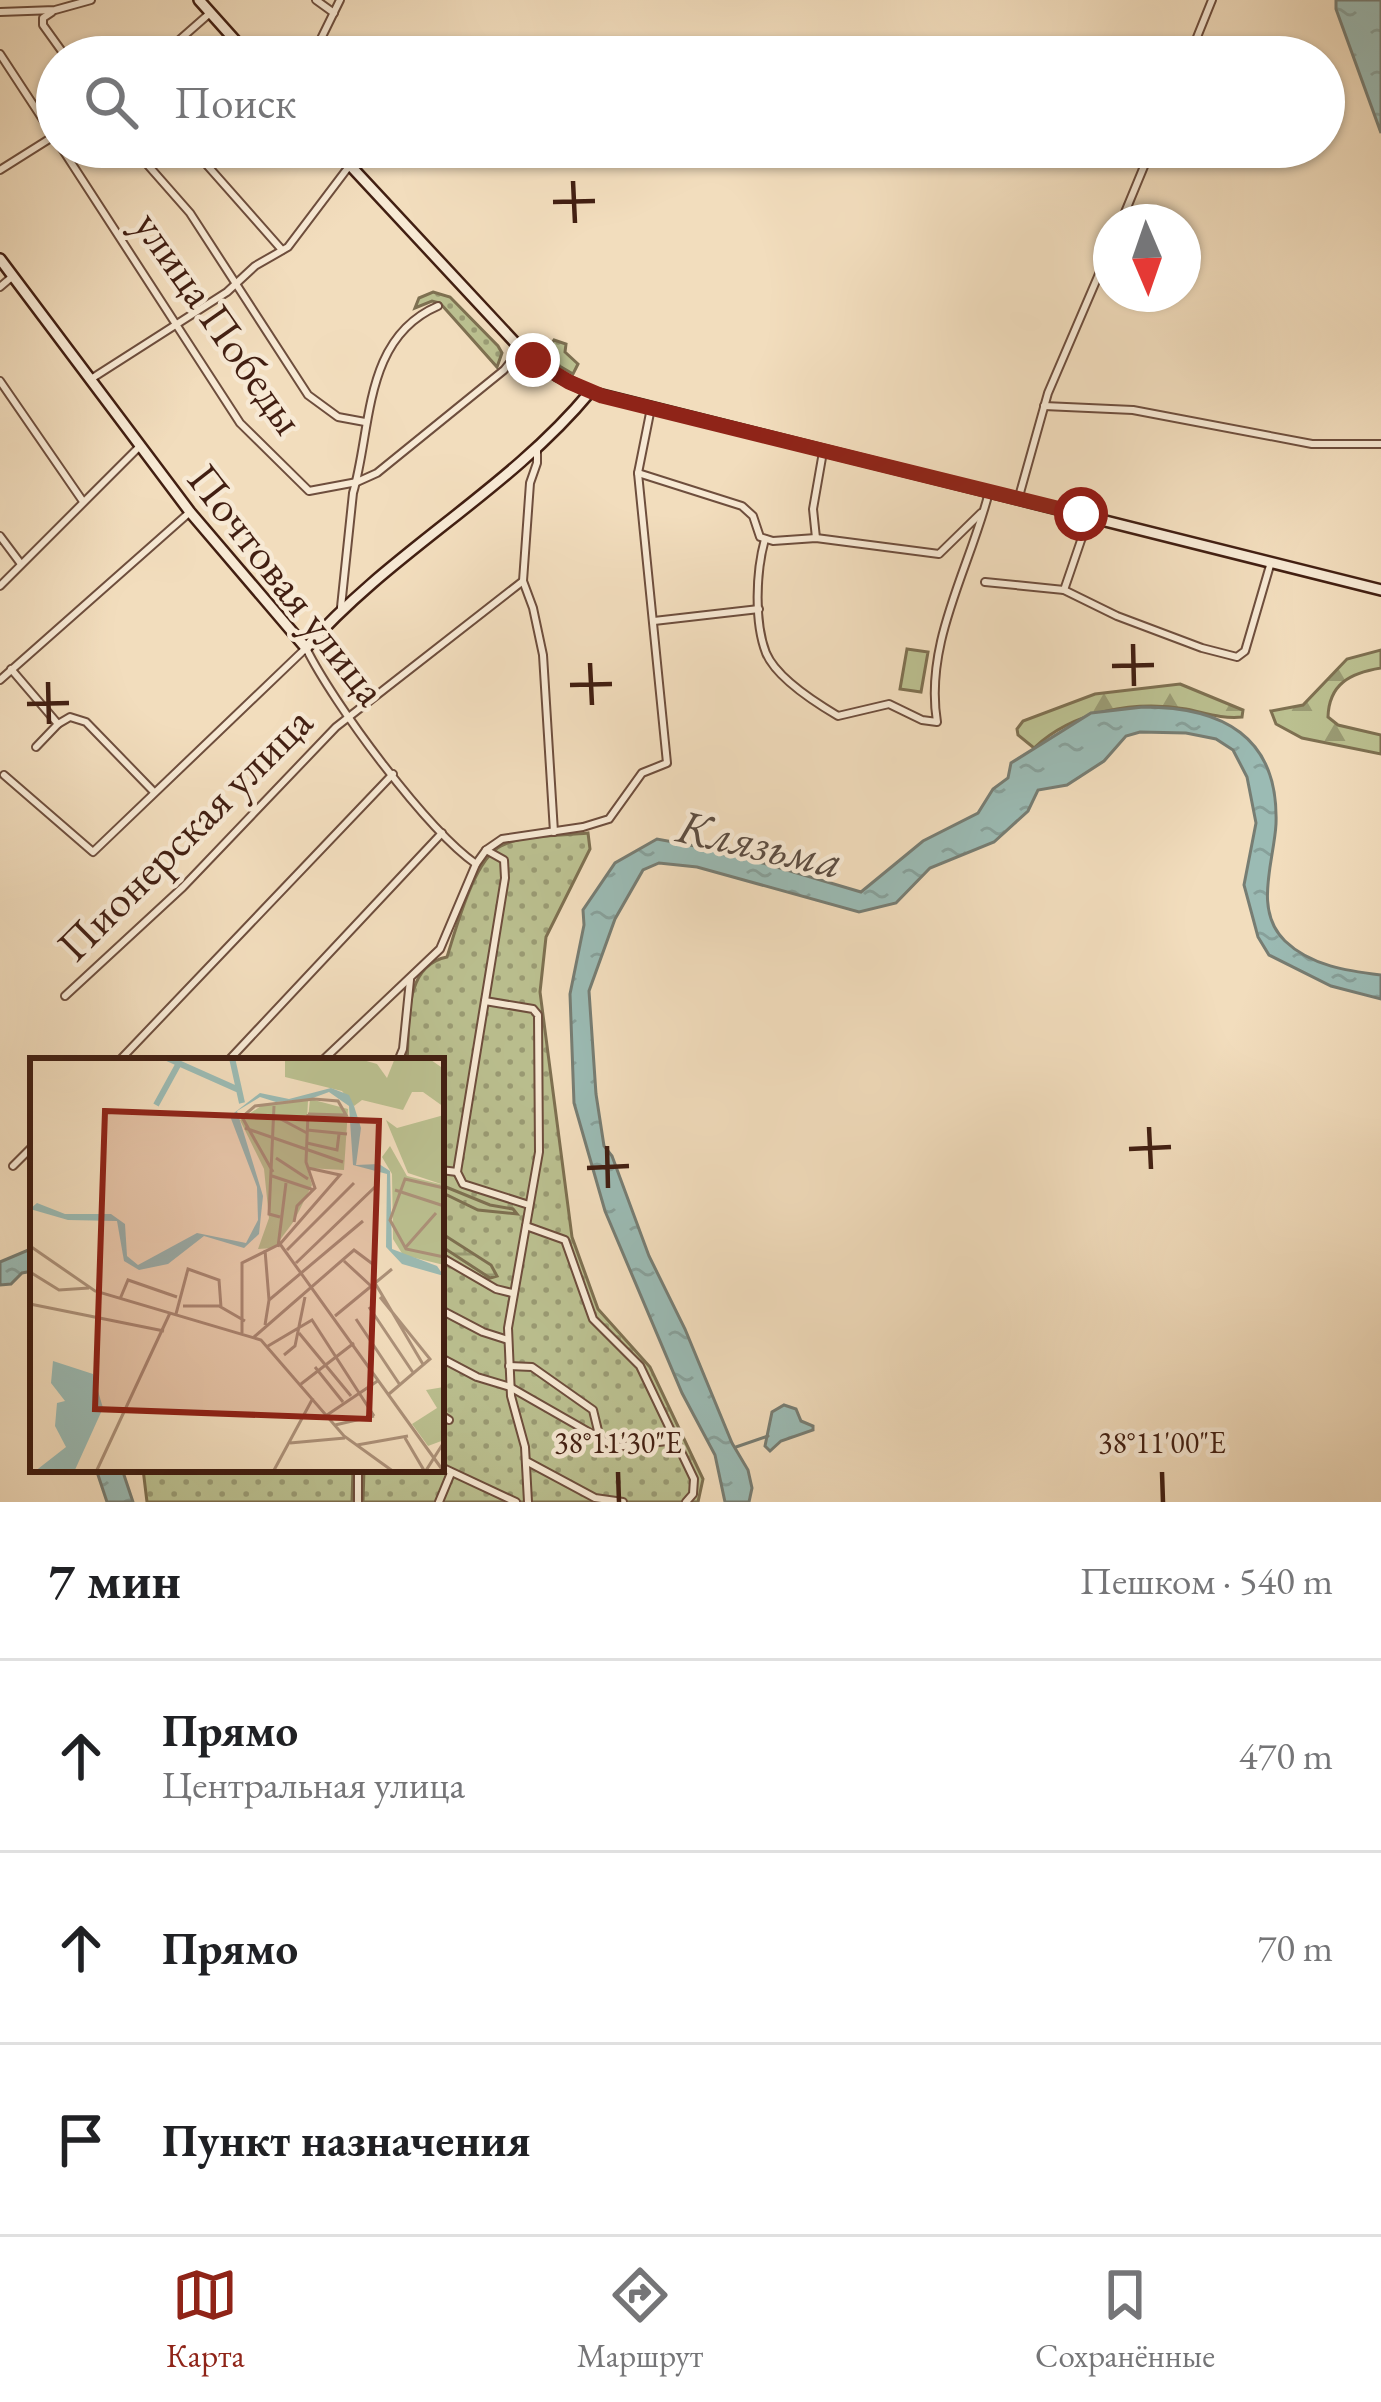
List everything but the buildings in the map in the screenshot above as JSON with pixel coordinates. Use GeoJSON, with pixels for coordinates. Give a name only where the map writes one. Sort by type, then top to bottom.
{"type":"FeatureCollection","features":[{"type":"Feature","properties":{"kind":"main road"},"geometry":{"type":"LineString","coordinates":[[199,0],[231,36]]}},
{"type":"Feature","properties":{"kind":"main road"},"geometry":{"type":"LineString","coordinates":[[353,168],[520,350],[557,376],[596,394],[1381,590]]}},
{"type":"Feature","properties":{"kind":"main road","name":"Почтовая улица"},"geometry":{"type":"LineString","coordinates":[[0,259],[190,512],[306,648]]}},
{"type":"Feature","properties":{"kind":"main road"},"geometry":{"type":"LineString","coordinates":[[306,648],[341,607],[596,394]]}},
{"type":"Feature","properties":{"kind":"street"},"geometry":{"type":"LineString","coordinates":[[0,12],[55,10],[91,0]]}},
{"type":"Feature","properties":{"kind":"street"},"geometry":{"type":"LineString","coordinates":[[316,0],[334,13]]}},
{"type":"Feature","properties":{"kind":"street"},"geometry":{"type":"LineString","coordinates":[[322,36],[340,0]]}},
{"type":"Feature","properties":{"kind":"street"},"geometry":{"type":"LineString","coordinates":[[1197,36],[1212,0]]}},
{"type":"Feature","properties":{"kind":"street"},"geometry":{"type":"LineString","coordinates":[[51,36],[43,18],[55,10]]}},
{"type":"Feature","properties":{"kind":"street"},"geometry":{"type":"LineString","coordinates":[[184,36],[210,13]]}},
{"type":"Feature","properties":{"kind":"street","name":"улица Победы"},"geometry":{"type":"LineString","coordinates":[[0,54],[36,108]]}},
{"type":"Feature","properties":{"kind":"street"},"geometry":{"type":"LineString","coordinates":[[0,170],[36,150]]}},
{"type":"Feature","properties":{"kind":"street","name":"улица Победы"},"geometry":{"type":"LineString","coordinates":[[76,168],[239,423],[305,489],[357,482]]}},
{"type":"Feature","properties":{"kind":"street"},"geometry":{"type":"LineString","coordinates":[[150,168],[190,213],[308,395],[338,417],[365,422]]}},
{"type":"Feature","properties":{"kind":"street"},"geometry":{"type":"LineString","coordinates":[[210,168],[282,250]]}},
{"type":"Feature","properties":{"kind":"street"},"geometry":{"type":"LineString","coordinates":[[91,380],[282,250],[315,215],[348,168]]}},
{"type":"Feature","properties":{"kind":"street"},"geometry":{"type":"LineString","coordinates":[[1128,204],[1143,168]]}},
{"type":"Feature","properties":{"kind":"street"},"geometry":{"type":"LineString","coordinates":[[0,287],[13,276]]}},
{"type":"Feature","properties":{"kind":"street"},"geometry":{"type":"LineString","coordinates":[[1018,500],[1044,406],[1093,289]]}},
{"type":"Feature","properties":{"kind":"street"},"geometry":{"type":"LineString","coordinates":[[341,607],[365,422],[391,343],[412,319],[437,306]]}},
{"type":"Feature","properties":{"kind":"street"},"geometry":{"type":"LineString","coordinates":[[357,482],[395,458],[504,370],[520,350]]}},
{"type":"Feature","properties":{"kind":"street"},"geometry":{"type":"LineString","coordinates":[[0,380],[82,500]]}},
{"type":"Feature","properties":{"kind":"street"},"geometry":{"type":"LineString","coordinates":[[1044,406],[1133,410],[1312,444],[1381,444]]}},
{"type":"Feature","properties":{"kind":"street"},"geometry":{"type":"LineString","coordinates":[[325,1058],[444,942],[486,850],[502,839],[609,819],[642,773],[667,763],[638,473],[651,408]]}},
{"type":"Feature","properties":{"kind":"street"},"geometry":{"type":"LineString","coordinates":[[0,586],[140,446]]}},
{"type":"Feature","properties":{"kind":"street"},"geometry":{"type":"LineString","coordinates":[[537,446],[523,581],[543,655],[557,832]]}},
{"type":"Feature","properties":{"kind":"street"},"geometry":{"type":"LineString","coordinates":[[816,538],[813,509],[824,452]]}},
{"type":"Feature","properties":{"kind":"street"},"geometry":{"type":"LineString","coordinates":[[638,473],[748,509],[765,539],[816,538],[939,554],[985,508]]}},
{"type":"Feature","properties":{"kind":"street"},"geometry":{"type":"LineString","coordinates":[[765,539],[759,609],[770,660],[831,712],[844,716],[889,704],[937,722],[934,702],[941,636],[989,493]]}},
{"type":"Feature","properties":{"kind":"street"},"geometry":{"type":"LineString","coordinates":[[0,680],[190,512]]}},
{"type":"Feature","properties":{"kind":"street"},"geometry":{"type":"LineString","coordinates":[[1064,590],[1089,517]]}},
{"type":"Feature","properties":{"kind":"street"},"geometry":{"type":"LineString","coordinates":[[0,536],[21,564]]}},
{"type":"Feature","properties":{"kind":"street"},"geometry":{"type":"LineString","coordinates":[[986,582],[1064,590],[1117,616],[1237,657],[1245,651],[1272,562]]}},
{"type":"Feature","properties":{"kind":"street","name":"Пионерская улица"},"geometry":{"type":"LineString","coordinates":[[65,996],[183,887],[350,717],[523,581]]}},
{"type":"Feature","properties":{"kind":"street"},"geometry":{"type":"LineString","coordinates":[[654,621],[759,609]]}},
{"type":"Feature","properties":{"kind":"street"},"geometry":{"type":"LineString","coordinates":[[4,775],[93,852],[306,648]]}},
{"type":"Feature","properties":{"kind":"street","name":"Почтовая улица"},"geometry":{"type":"LineString","coordinates":[[306,648],[393,774],[442,833],[476,864]]}},
{"type":"Feature","properties":{"kind":"street"},"geometry":{"type":"LineString","coordinates":[[11,669],[58,724]]}},
{"type":"Feature","properties":{"kind":"street"},"geometry":{"type":"LineString","coordinates":[[36,747],[70,717],[86,722],[154,792]]}},
{"type":"Feature","properties":{"kind":"street"},"geometry":{"type":"LineString","coordinates":[[122,1058],[393,774]]}},
{"type":"Feature","properties":{"kind":"street"},"geometry":{"type":"LineString","coordinates":[[230,1058],[442,833]]}},
{"type":"Feature","properties":{"kind":"street"},"geometry":{"type":"LineString","coordinates":[[486,850],[499,855],[506,866],[457,1172],[464,1184],[529,1205]]}},
{"type":"Feature","properties":{"kind":"street"},"geometry":{"type":"LineString","coordinates":[[400,1058],[410,977]]}},
{"type":"Feature","properties":{"kind":"street"},"geometry":{"type":"LineString","coordinates":[[484,1001],[533,1009],[538,1016],[539,1152],[508,1340],[510,1388],[526,1461],[528,1502]]}},
{"type":"Feature","properties":{"kind":"street"},"geometry":{"type":"LineString","coordinates":[[13,1166],[30,1149]]}},
{"type":"Feature","properties":{"kind":"street"},"geometry":{"type":"LineString","coordinates":[[444,1171],[457,1172]]}},
{"type":"Feature","properties":{"kind":"street"},"geometry":{"type":"LineString","coordinates":[[526,1226],[565,1240],[593,1319],[640,1366],[694,1479],[693,1493],[686,1502]]}},
{"type":"Feature","properties":{"kind":"street"},"geometry":{"type":"LineString","coordinates":[[444,1259],[496,1289],[514,1294]]}},
{"type":"Feature","properties":{"kind":"street"},"geometry":{"type":"LineString","coordinates":[[444,1312],[508,1340]]}},
{"type":"Feature","properties":{"kind":"street"},"geometry":{"type":"LineString","coordinates":[[444,1360],[510,1388],[620,1448],[676,1440]]}},
{"type":"Feature","properties":{"kind":"street"},"geometry":{"type":"LineString","coordinates":[[509,1366],[532,1367],[593,1410],[600,1439]]}},
{"type":"Feature","properties":{"kind":"street"},"geometry":{"type":"LineString","coordinates":[[526,1461],[596,1498],[622,1502]]}},
{"type":"Feature","properties":{"kind":"street"},"geometry":{"type":"LineString","coordinates":[[444,1469],[516,1502]]}},
{"type":"Feature","properties":{"kind":"street"},"geometry":{"type":"LineString","coordinates":[[439,1502],[451,1473]]}},
{"type":"Feature","properties":{"kind":"green space"},"geometry":{"type":"Polygon","coordinates":[[[433,292],[450,297],[498,346],[502,353],[497,367],[440,303],[415,308],[419,298],[433,292]]]}},
{"type":"Feature","properties":{"kind":"green space"},"geometry":{"type":"Polygon","coordinates":[[[554,340],[566,344],[565,352],[578,364],[573,374],[544,357],[554,340]]]}},
{"type":"Feature","properties":{"kind":"green space"},"geometry":{"type":"Polygon","coordinates":[[[907,649],[928,652],[921,692],[900,689],[907,649]]]}},
{"type":"Feature","properties":{"kind":"green space"},"geometry":{"type":"Polygon","coordinates":[[[1381,650],[1381,668],[1343,682],[1332,696],[1328,717],[1338,725],[1381,735],[1381,754],[1302,738],[1276,724],[1271,711],[1303,705],[1347,659],[1381,650]]]}},
{"type":"Feature","properties":{"kind":"green space"},"geometry":{"type":"Polygon","coordinates":[[[1180,684],[1243,710],[1242,717],[1146,706],[1086,717],[1034,748],[1018,735],[1023,721],[1095,694],[1180,684]]]}},
{"type":"Feature","properties":{"kind":"green space"},"geometry":{"type":"Polygon","coordinates":[[[588,833],[590,849],[546,937],[540,992],[572,1237],[598,1309],[650,1367],[703,1479],[698,1502],[363,1502],[364,1472],[444,1472],[444,1058],[407,1058],[411,999],[422,972],[447,957],[467,896],[491,853],[521,839],[588,833]]]}},
{"type":"Feature","properties":{"kind":"green space"},"geometry":{"type":"Polygon","coordinates":[[[444,1186],[517,1214],[478,1210],[444,1193],[444,1186]]]}},
{"type":"Feature","properties":{"kind":"green space"},"geometry":{"type":"Polygon","coordinates":[[[444,1235],[491,1265],[497,1276],[490,1278],[444,1248],[444,1235]]]}},
{"type":"Feature","properties":{"kind":"green space"},"geometry":{"type":"Polygon","coordinates":[[[143,1472],[353,1472],[352,1502],[147,1502],[143,1472]]]}},
{"type":"Feature","properties":{"kind":"water"},"geometry":{"type":"Polygon","coordinates":[[[1336,0],[1381,0],[1381,133],[1336,9],[1336,0]]]}},
{"type":"Feature","properties":{"kind":"water"},"geometry":{"type":"Polygon","coordinates":[[[1172,708],[1221,721],[1256,748],[1274,794],[1276,824],[1268,900],[1275,929],[1295,949],[1318,962],[1381,975],[1381,999],[1331,986],[1269,955],[1258,937],[1244,885],[1256,823],[1247,777],[1233,750],[1216,739],[1186,733],[1126,736],[1104,761],[1067,785],[1038,790],[1028,811],[994,842],[930,868],[896,903],[859,912],[697,867],[659,863],[643,870],[615,919],[589,991],[604,1146],[732,1443],[748,1470],[749,1502],[725,1502],[715,1455],[682,1393],[605,1211],[574,1103],[570,994],[583,910],[615,863],[657,839],[722,851],[861,892],[923,841],[978,813],[993,789],[1008,778],[1011,763],[1091,713],[1172,708]]]}},
{"type":"Feature","properties":{"kind":"water"},"geometry":{"type":"Polygon","coordinates":[[[30,1249],[30,1272],[11,1284],[0,1285],[0,1262],[30,1249]]]}},
{"type":"Feature","properties":{"kind":"water"},"geometry":{"type":"Polygon","coordinates":[[[784,1405],[796,1409],[801,1421],[813,1430],[781,1441],[770,1451],[765,1446],[772,1412],[784,1405]]]}},
{"type":"Feature","properties":{"kind":"water"},"geometry":{"type":"Polygon","coordinates":[[[97,1472],[123,1472],[133,1502],[107,1502],[97,1472]]]}},
{"type":"Feature","properties":{"kind":"waterway"},"geometry":{"type":"LineString","coordinates":[[736,1447],[768,1436]]}},
{"type":"Feature","properties":{"kind":"route"},"geometry":{"type":"LineString","coordinates":[[533,360],[602,396],[1081,514]]}},
{"type":"Feature","properties":{"kind":"water label","name":"Клязьма"},"geometry":{"type":"Point","coordinates":[760,843]}}]}
